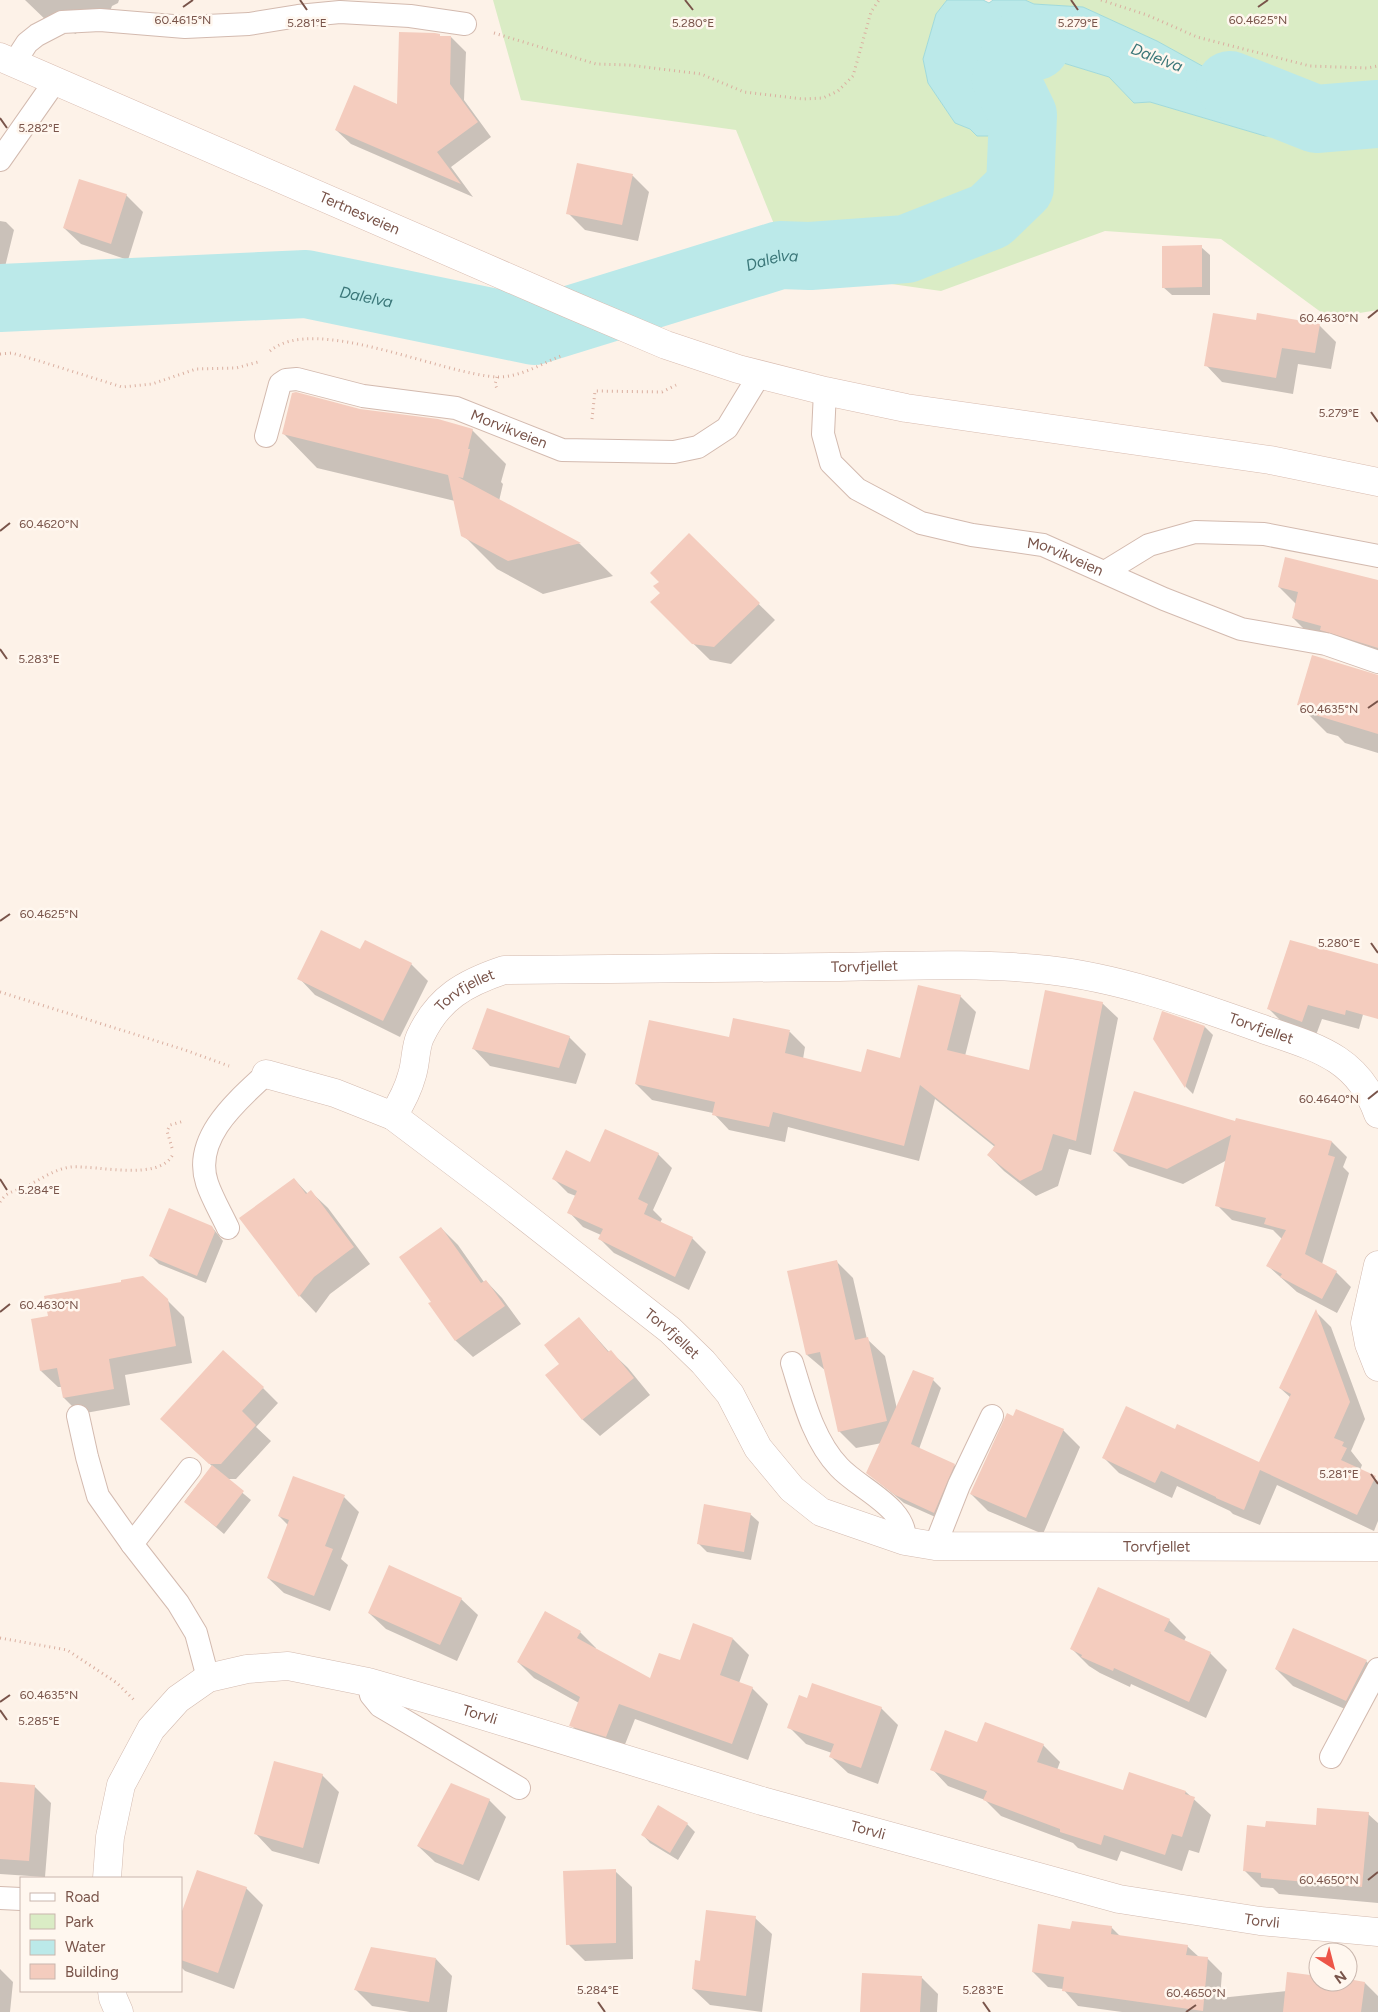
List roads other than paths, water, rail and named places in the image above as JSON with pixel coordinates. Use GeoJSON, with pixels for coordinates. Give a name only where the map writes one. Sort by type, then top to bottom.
{"type":"FeatureCollection","features":[{"type":"Feature","properties":{"kind":"street","name":"Tertnesveien"},"geometry":{"type":"LineString","coordinates":[[7,60],[666,345],[738,369],[760,374]]}},
{"type":"Feature","properties":{"kind":"street"},"geometry":{"type":"LineString","coordinates":[[760,374],[825,391],[906,408],[1270,460],[1378,482]]}},
{"type":"Feature","properties":{"kind":"street","name":"Torvfjellet"},"geometry":{"type":"LineString","coordinates":[[393,1116],[404,1098],[412,1074],[419,1038],[433,1016],[450,996],[476,979],[504,970],[954,966],[1048,970],[1110,981],[1187,1002],[1311,1046],[1341,1061],[1357,1075],[1373,1099],[1378,1114]]}},
{"type":"Feature","properties":{"kind":"street","name":"Torvfjellet"},"geometry":{"type":"LineString","coordinates":[[266,1074],[335,1093],[393,1116],[670,1330],[703,1362],[730,1394],[758,1448],[792,1489],[821,1512],[905,1541],[935,1546],[1378,1548]]}},
{"type":"Feature","properties":{"kind":"street"},"geometry":{"type":"LineString","coordinates":[[1378,1265],[1373,1305],[1365,1323],[1369,1344],[1378,1367]]}},
{"type":"Feature","properties":{"kind":"street","name":"Torvli"},"geometry":{"type":"LineString","coordinates":[[107,1877],[110,1838],[120,1785],[151,1729],[178,1700],[208,1678],[247,1670],[288,1666],[368,1682],[587,1746],[762,1801],[1119,1899],[1260,1921],[1378,1932]]}},
{"type":"Feature","properties":{"kind":"street"},"geometry":{"type":"LineString","coordinates":[[112,1992],[119,2012]]}},
{"type":"Feature","properties":{"kind":"lane","name":"Tertnesveien"},"geometry":{"type":"LineString","coordinates":[[7,60],[37,35],[62,22],[100,20],[185,27],[249,24],[298,16],[340,12],[410,16],[465,24]]}},
{"type":"Feature","properties":{"kind":"lane"},"geometry":{"type":"LineString","coordinates":[[0,160],[56,80]]}},
{"type":"Feature","properties":{"kind":"lane","name":"Morvikveien"},"geometry":{"type":"LineString","coordinates":[[266,436],[280,384],[286,380],[298,379],[363,396],[456,408],[562,450],[674,452],[698,447],[727,428],[760,374]]}},
{"type":"Feature","properties":{"kind":"lane","name":"Morvikveien"},"geometry":{"type":"LineString","coordinates":[[825,391],[823,434],[831,463],[857,489],[921,523],[972,535],[1043,545],[1164,599],[1241,629],[1326,644],[1378,662]]}},
{"type":"Feature","properties":{"kind":"lane"},"geometry":{"type":"LineString","coordinates":[[1105,572],[1148,545],[1194,532],[1264,534],[1378,556]]}},
{"type":"Feature","properties":{"kind":"lane"},"geometry":{"type":"LineString","coordinates":[[228,1228],[206,1181],[205,1160],[210,1140],[219,1123],[234,1104],[266,1074]]}},
{"type":"Feature","properties":{"kind":"lane"},"geometry":{"type":"LineString","coordinates":[[792,1363],[810,1419],[828,1454],[840,1468],[880,1500],[899,1519],[906,1531],[905,1541]]}},
{"type":"Feature","properties":{"kind":"lane"},"geometry":{"type":"LineString","coordinates":[[78,1416],[86,1457],[98,1496],[132,1544],[178,1603],[196,1633],[208,1678]]}},
{"type":"Feature","properties":{"kind":"lane"},"geometry":{"type":"LineString","coordinates":[[935,1546],[959,1485],[992,1416]]}},
{"type":"Feature","properties":{"kind":"lane"},"geometry":{"type":"LineString","coordinates":[[132,1544],[190,1469]]}},
{"type":"Feature","properties":{"kind":"lane"},"geometry":{"type":"LineString","coordinates":[[1331,1757],[1378,1669]]}},
{"type":"Feature","properties":{"kind":"lane"},"geometry":{"type":"LineString","coordinates":[[368,1682],[371,1695],[380,1706],[519,1788]]}},
{"type":"Feature","properties":{"kind":"lane"},"geometry":{"type":"LineString","coordinates":[[0,1898],[20,1900]]}},
{"type":"Feature","properties":{"kind":"water"},"geometry":{"type":"Polygon","coordinates":[[[947,0],[983,0],[989,3],[993,0],[1025,0],[1034,4],[1083,7],[1157,41],[1215,73],[1266,81],[1293,92],[1314,96],[1316,119],[1310,133],[1265,136],[1150,102],[1134,103],[1109,77],[1034,54],[1024,67],[1027,96],[1023,115],[988,136],[977,136],[970,129],[955,123],[928,83],[923,59],[936,14],[947,0]]]}},
{"type":"Feature","properties":{"kind":"waterway","name":"Dalelva"},"geometry":{"type":"LineString","coordinates":[[0,298],[306,284],[534,331],[780,255],[810,256],[906,249],[990,216],[1020,187],[1023,115],[1006,80],[1019,46],[1036,46]]}},
{"type":"Feature","properties":{"kind":"waterway","name":"Dalelva"},"geometry":{"type":"LineString","coordinates":[[1230,85],[1316,119],[1378,114]]}}]}
